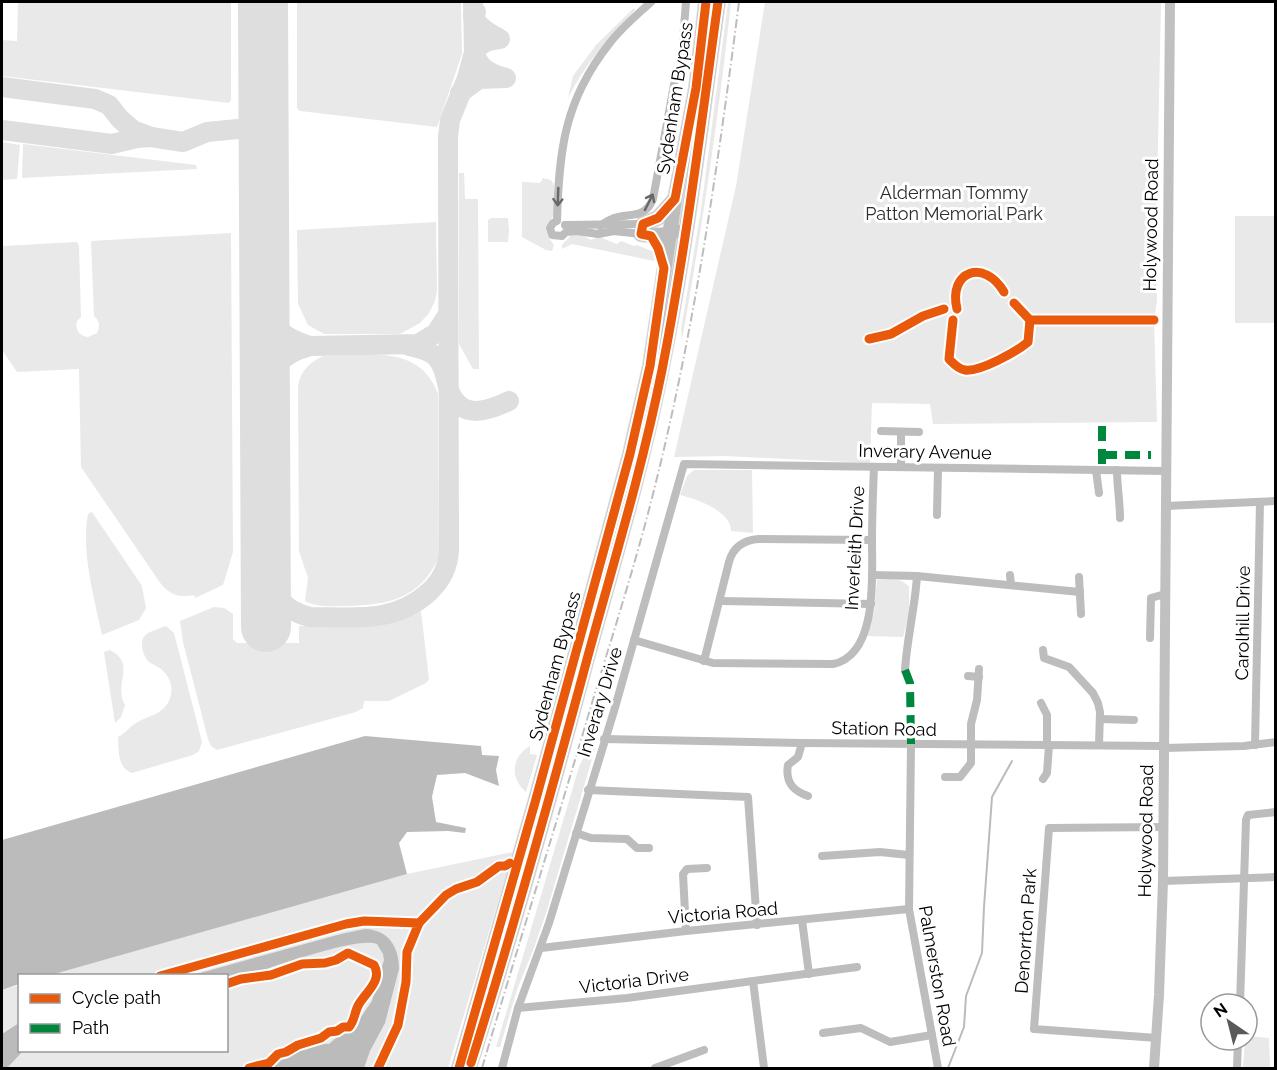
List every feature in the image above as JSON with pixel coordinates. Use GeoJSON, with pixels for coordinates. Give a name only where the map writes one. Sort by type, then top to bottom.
{"type":"FeatureCollection","features":[{"type":"Feature","properties":{"kind":"highway","name":"Sydenham Bypass"},"geometry":{"type":"LineString","coordinates":[[459,1068],[621,490],[650,366],[669,234],[696,88],[706,2]]}},
{"type":"Feature","properties":{"kind":"highway","name":"Sydenham Bypass"},"geometry":{"type":"LineString","coordinates":[[469,1068],[510,940],[633,493],[662,369],[684,251],[718,2]]}},
{"type":"Feature","properties":{"kind":"highway"},"geometry":{"type":"LineString","coordinates":[[645,231],[675,199]]}},
{"type":"Feature","properties":{"kind":"highway"},"geometry":{"type":"LineString","coordinates":[[645,231],[669,234],[680,228],[689,212]]}},
{"type":"Feature","properties":{"kind":"highway"},"geometry":{"type":"LineString","coordinates":[[645,231],[658,248],[664,268]]}},
{"type":"Feature","properties":{"kind":"main road","name":"Holywood Road"},"geometry":{"type":"LineString","coordinates":[[1154,1068],[1157,1038],[1163,827],[1170,2]]}},
{"type":"Feature","properties":{"kind":"street"},"geometry":{"type":"LineString","coordinates":[[600,225],[614,218],[638,215],[646,210],[653,199],[676,74],[681,65],[686,2]]}},
{"type":"Feature","properties":{"kind":"street"},"geometry":{"type":"LineString","coordinates":[[563,226],[559,174],[568,119],[582,85],[610,42],[648,4]]}},
{"type":"Feature","properties":{"kind":"street"},"geometry":{"type":"LineString","coordinates":[[563,226],[600,225],[645,231]]}},
{"type":"Feature","properties":{"kind":"street"},"geometry":{"type":"LineString","coordinates":[[563,226],[598,234],[614,231],[645,231]]}},
{"type":"Feature","properties":{"kind":"street"},"geometry":{"type":"LineString","coordinates":[[881,431],[919,432]]}},
{"type":"Feature","properties":{"kind":"street"},"geometry":{"type":"LineString","coordinates":[[901,432],[901,467]]}},
{"type":"Feature","properties":{"kind":"street","name":"Inverary Avenue"},"geometry":{"type":"LineString","coordinates":[[684,464],[1166,471]]}},
{"type":"Feature","properties":{"kind":"street","name":"Inverary Drive"},"geometry":{"type":"LineString","coordinates":[[502,1068],[518,1008],[540,948],[576,833],[684,464]]}},
{"type":"Feature","properties":{"kind":"street","name":"Inverleith Drive"},"geometry":{"type":"LineString","coordinates":[[634,640],[704,661],[722,664],[839,663],[853,654],[861,639],[871,604],[874,467]]}},
{"type":"Feature","properties":{"kind":"street"},"geometry":{"type":"LineString","coordinates":[[937,515],[938,468]]}},
{"type":"Feature","properties":{"kind":"street"},"geometry":{"type":"LineString","coordinates":[[1096,470],[1099,493]]}},
{"type":"Feature","properties":{"kind":"street"},"geometry":{"type":"LineString","coordinates":[[1117,470],[1120,518]]}},
{"type":"Feature","properties":{"kind":"street"},"geometry":{"type":"LineString","coordinates":[[1166,506],[1275,501]]}},
{"type":"Feature","properties":{"kind":"street","name":"Carolhill Drive"},"geometry":{"type":"LineString","coordinates":[[1255,745],[1260,502]]}},
{"type":"Feature","properties":{"kind":"street"},"geometry":{"type":"LineString","coordinates":[[704,661],[731,556],[733,551],[745,542],[759,539],[872,540]]}},
{"type":"Feature","properties":{"kind":"street"},"geometry":{"type":"LineString","coordinates":[[872,575],[917,576],[1080,592]]}},
{"type":"Feature","properties":{"kind":"street"},"geometry":{"type":"LineString","coordinates":[[1010,575],[1011,585]]}},
{"type":"Feature","properties":{"kind":"street"},"geometry":{"type":"LineString","coordinates":[[905,670],[907,639],[915,606],[917,576]]}},
{"type":"Feature","properties":{"kind":"street"},"geometry":{"type":"LineString","coordinates":[[1079,577],[1081,614]]}},
{"type":"Feature","properties":{"kind":"street"},"geometry":{"type":"LineString","coordinates":[[1150,638],[1151,598],[1165,594]]}},
{"type":"Feature","properties":{"kind":"street"},"geometry":{"type":"LineString","coordinates":[[720,601],[871,604]]}},
{"type":"Feature","properties":{"kind":"street"},"geometry":{"type":"LineString","coordinates":[[1043,650],[1044,658],[1069,667],[1098,703],[1099,745]]}},
{"type":"Feature","properties":{"kind":"street"},"geometry":{"type":"LineString","coordinates":[[945,777],[960,777],[971,763],[972,721],[977,700],[979,673],[968,676]]}},
{"type":"Feature","properties":{"kind":"street"},"geometry":{"type":"LineString","coordinates":[[1041,703],[1047,715],[1048,745],[1047,773],[1042,779]]}},
{"type":"Feature","properties":{"kind":"street"},"geometry":{"type":"LineString","coordinates":[[1100,719],[1134,720]]}},
{"type":"Feature","properties":{"kind":"street","name":"Station Road"},"geometry":{"type":"LineString","coordinates":[[604,739],[1163,747],[1255,745],[1275,741]]}},
{"type":"Feature","properties":{"kind":"street"},"geometry":{"type":"LineString","coordinates":[[802,743],[798,758],[788,765],[788,782],[798,797],[808,796]]}},
{"type":"Feature","properties":{"kind":"street","name":"Palmerston Road"},"geometry":{"type":"LineString","coordinates":[[911,744],[909,909],[938,1068]]}},
{"type":"Feature","properties":{"kind":"street"},"geometry":{"type":"LineString","coordinates":[[588,790],[748,797],[757,926]]}},
{"type":"Feature","properties":{"kind":"street"},"geometry":{"type":"LineString","coordinates":[[1241,992],[1246,820],[1248,815],[1275,812]]}},
{"type":"Feature","properties":{"kind":"street","name":"Denorrton Park"},"geometry":{"type":"LineString","coordinates":[[1157,1038],[1034,1029],[1049,828],[1163,827]]}},
{"type":"Feature","properties":{"kind":"street"},"geometry":{"type":"LineString","coordinates":[[576,833],[591,838],[627,839],[637,848],[649,848]]}},
{"type":"Feature","properties":{"kind":"street"},"geometry":{"type":"LineString","coordinates":[[822,856],[880,852],[909,855]]}},
{"type":"Feature","properties":{"kind":"street"},"geometry":{"type":"LineString","coordinates":[[686,931],[683,874],[687,869],[707,868]]}},
{"type":"Feature","properties":{"kind":"street"},"geometry":{"type":"LineString","coordinates":[[1162,881],[1275,877]]}},
{"type":"Feature","properties":{"kind":"street","name":"Victoria Road"},"geometry":{"type":"LineString","coordinates":[[540,948],[909,909]]}},
{"type":"Feature","properties":{"kind":"street"},"geometry":{"type":"LineString","coordinates":[[802,920],[809,974]]}},
{"type":"Feature","properties":{"kind":"street","name":"Victoria Drive"},"geometry":{"type":"LineString","coordinates":[[518,1008],[627,998],[857,967]]}},
{"type":"Feature","properties":{"kind":"street"},"geometry":{"type":"LineString","coordinates":[[753,981],[764,1068]]}},
{"type":"Feature","properties":{"kind":"street"},"geometry":{"type":"LineString","coordinates":[[823,1033],[861,1028],[890,1042],[932,1035]]}},
{"type":"Feature","properties":{"kind":"street"},"geometry":{"type":"LineString","coordinates":[[655,1068],[704,1050]]}},
{"type":"Feature","properties":{"kind":"street"},"geometry":{"type":"LineString","coordinates":[[1237,1068],[1238,1052]]}},
{"type":"Feature","properties":{"kind":"green space"},"geometry":{"type":"Polygon","coordinates":[[[18,2],[231,2],[231,100],[229,103],[2,76],[2,40],[17,41],[18,2]]]}},
{"type":"Feature","properties":{"kind":"green space"},"geometry":{"type":"Polygon","coordinates":[[[297,2],[461,2],[462,54],[437,127],[300,111],[297,108],[297,2]]]}},
{"type":"Feature","properties":{"kind":"green space"},"geometry":{"type":"Polygon","coordinates":[[[728,2],[731,2],[715,129],[682,340],[681,329],[701,210],[728,2]]]}},
{"type":"Feature","properties":{"kind":"green space","name":"Alderman Tommy Patton Memorial Park"},"geometry":{"type":"Polygon","coordinates":[[[765,2],[1161,2],[1157,301],[1154,320],[1157,422],[933,424],[930,404],[872,403],[870,463],[725,456],[674,457],[736,186],[765,2]]]}},
{"type":"Feature","properties":{"kind":"green space"},"geometry":{"type":"Polygon","coordinates":[[[634,8],[635,10],[590,62],[568,98],[573,76],[596,45],[634,8]]]}},
{"type":"Feature","properties":{"kind":"green space"},"geometry":{"type":"Polygon","coordinates":[[[2,142],[20,145],[17,179],[2,180],[2,142]]]}},
{"type":"Feature","properties":{"kind":"green space"},"geometry":{"type":"Polygon","coordinates":[[[23,144],[196,165],[197,169],[22,178],[23,144]]]}},
{"type":"Feature","properties":{"kind":"green space"},"geometry":{"type":"Polygon","coordinates":[[[459,173],[464,173],[465,199],[478,199],[479,369],[473,369],[459,344],[459,173]]]}},
{"type":"Feature","properties":{"kind":"green space"},"geometry":{"type":"Polygon","coordinates":[[[543,178],[551,180],[554,185],[554,215],[546,230],[554,245],[552,251],[522,237],[522,182],[540,183],[543,178]]]}},
{"type":"Feature","properties":{"kind":"green space"},"geometry":{"type":"Polygon","coordinates":[[[1235,216],[1275,216],[1275,323],[1235,323],[1235,216]]]}},
{"type":"Feature","properties":{"kind":"green space"},"geometry":{"type":"Polygon","coordinates":[[[508,218],[508,242],[488,242],[488,220],[508,218]]]}},
{"type":"Feature","properties":{"kind":"green space"},"geometry":{"type":"Polygon","coordinates":[[[436,222],[437,291],[429,313],[420,323],[400,334],[324,334],[308,325],[298,304],[297,230],[436,222]]]}},
{"type":"Feature","properties":{"kind":"green space"},"geometry":{"type":"Polygon","coordinates":[[[231,233],[233,552],[223,585],[195,598],[194,595],[176,595],[161,584],[81,467],[79,369],[17,372],[2,350],[2,246],[77,242],[81,317],[77,321],[77,327],[80,334],[88,337],[97,333],[99,326],[94,316],[91,241],[231,233]]]}},
{"type":"Feature","properties":{"kind":"green space"},"geometry":{"type":"Polygon","coordinates":[[[572,234],[581,234],[591,240],[602,236],[617,244],[621,241],[637,245],[652,251],[655,256],[654,261],[572,244],[562,249],[562,245],[572,234]]]}},
{"type":"Feature","properties":{"kind":"green space"},"geometry":{"type":"Polygon","coordinates":[[[374,355],[405,360],[418,367],[429,378],[438,394],[439,557],[431,571],[412,591],[389,601],[376,604],[330,606],[315,605],[305,601],[308,578],[299,551],[298,387],[306,368],[323,356],[374,355]]]}},
{"type":"Feature","properties":{"kind":"green space"},"geometry":{"type":"Polygon","coordinates":[[[694,470],[752,470],[753,533],[731,531],[730,524],[712,507],[680,495],[687,476],[694,470]]]}},
{"type":"Feature","properties":{"kind":"green space"},"geometry":{"type":"Polygon","coordinates":[[[92,512],[142,586],[146,608],[139,620],[102,635],[87,559],[86,529],[88,514],[92,512]]]}},
{"type":"Feature","properties":{"kind":"green space"},"geometry":{"type":"Polygon","coordinates":[[[877,580],[899,580],[909,587],[909,607],[911,607],[903,637],[866,636],[874,612],[877,580]]]}},
{"type":"Feature","properties":{"kind":"green space"},"geometry":{"type":"Polygon","coordinates":[[[214,607],[224,608],[233,614],[233,639],[237,643],[299,643],[299,626],[377,625],[421,611],[429,679],[426,683],[389,701],[364,701],[363,708],[356,712],[217,750],[211,746],[208,739],[183,642],[180,621],[214,607]]]}},
{"type":"Feature","properties":{"kind":"green space"},"geometry":{"type":"Polygon","coordinates":[[[166,626],[174,633],[202,742],[199,751],[193,755],[132,773],[121,763],[118,737],[136,723],[161,711],[170,699],[171,684],[167,675],[148,661],[142,646],[145,636],[166,626]]]}},
{"type":"Feature","properties":{"kind":"green space"},"geometry":{"type":"Polygon","coordinates":[[[110,650],[118,655],[123,668],[121,689],[125,705],[121,717],[115,723],[104,652],[110,650]]]}},
{"type":"Feature","properties":{"kind":"green space"},"geometry":{"type":"Polygon","coordinates":[[[590,744],[596,746],[547,910],[518,987],[500,1047],[496,1047],[579,767],[590,744]]]}},
{"type":"Feature","properties":{"kind":"green space"},"geometry":{"type":"Polygon","coordinates":[[[530,746],[530,754],[537,755],[526,792],[517,780],[515,768],[519,755],[530,746]]]}},
{"type":"Feature","properties":{"kind":"green space"},"geometry":{"type":"Polygon","coordinates":[[[513,852],[448,1068],[2,1068],[2,990],[18,985],[18,1052],[228,1052],[228,974],[55,974],[407,874],[513,852]]]}},
{"type":"Feature","properties":{"kind":"green space"},"geometry":{"type":"Polygon","coordinates":[[[1259,1037],[1269,1038],[1270,1068],[1243,1068],[1244,1052],[1259,1052],[1259,1037]]]}},
{"type":"Feature","properties":{"kind":"shaded area"},"geometry":{"type":"Polygon","coordinates":[[[365,736],[481,746],[482,755],[499,756],[496,770],[499,786],[465,773],[437,775],[432,797],[436,822],[466,828],[465,833],[407,832],[399,843],[407,874],[55,974],[18,974],[18,984],[2,990],[2,840],[365,736]]]}},
{"type":"Feature","properties":{"kind":"shaded area"},"geometry":{"type":"Polygon","coordinates":[[[365,929],[380,933],[391,941],[399,961],[385,1023],[364,1068],[265,1068],[309,1043],[329,1044],[356,1024],[372,1001],[384,960],[377,944],[348,945],[327,950],[228,982],[228,974],[197,974],[365,929]]]}},
{"type":"Feature","properties":{"kind":"shaded area"},"geometry":{"type":"Polygon","coordinates":[[[18,1024],[18,1052],[22,1052],[7,1068],[2,1068],[2,1034],[18,1024]]]}},
{"type":"Feature","properties":{"kind":"waterway"},"geometry":{"type":"LineString","coordinates":[[948,1068],[964,1027],[966,996],[982,953],[992,797],[1012,761]]}},
{"type":"Feature","properties":{"kind":"taxiway"},"geometry":{"type":"LineString","coordinates":[[265,572],[276,595],[294,611],[310,617],[358,618],[388,614],[416,602],[433,588],[445,568],[449,551],[448,137],[450,120],[467,78],[474,52],[473,2]]}},
{"type":"Feature","properties":{"kind":"taxiway"},"geometry":{"type":"LineString","coordinates":[[460,93],[479,79],[506,78],[486,70],[476,58],[474,52],[479,46],[488,41],[500,39],[478,24],[473,16],[476,12]]}},
{"type":"Feature","properties":{"kind":"taxiway"},"geometry":{"type":"LineString","coordinates":[[2,87],[95,99],[109,105],[133,130],[151,137],[112,144],[2,130]]}},
{"type":"Feature","properties":{"kind":"taxiway"},"geometry":{"type":"LineString","coordinates":[[151,137],[183,142],[207,132],[248,128],[256,121],[264,106]]}},
{"type":"Feature","properties":{"kind":"taxiway"},"geometry":{"type":"LineString","coordinates":[[240,129],[250,134],[256,141],[264,159]]}},
{"type":"Feature","properties":{"kind":"taxiway"},"geometry":{"type":"LineString","coordinates":[[265,297],[270,316],[279,329],[292,339],[310,346],[291,353],[278,364],[270,379],[265,399]]}},
{"type":"Feature","properties":{"kind":"taxiway"},"geometry":{"type":"LineString","coordinates":[[310,346],[418,344],[436,333],[447,316]]}},
{"type":"Feature","properties":{"kind":"taxiway"},"geometry":{"type":"LineString","coordinates":[[409,346],[423,349],[435,356],[443,368],[449,390],[460,406],[476,411],[509,401]]}},
{"type":"Feature","properties":{"kind":"runway"},"geometry":{"type":"LineString","coordinates":[[263,2],[266,627]]}},
{"type":"Feature","properties":{"kind":"railway"},"geometry":{"type":"LineString","coordinates":[[482,1068],[626,590],[655,486],[694,306],[723,124],[739,2]]}},
{"type":"Feature","properties":{"kind":"marked path"},"geometry":{"type":"LineString","coordinates":[[1102,426],[1102,470]]}},
{"type":"Feature","properties":{"kind":"marked path"},"geometry":{"type":"LineString","coordinates":[[1102,455],[1151,455]]}},
{"type":"Feature","properties":{"kind":"marked path"},"geometry":{"type":"LineString","coordinates":[[905,670],[910,683],[911,744]]}},
{"type":"Feature","properties":{"kind":"cycle path"},"geometry":{"type":"LineString","coordinates":[[459,1068],[536,799],[630,454],[650,366],[664,268],[658,248],[651,236],[641,234],[643,224],[658,218],[675,199],[696,88],[706,2]]}},
{"type":"Feature","properties":{"kind":"cycle path"},"geometry":{"type":"LineString","coordinates":[[471,1063],[547,807],[646,441],[671,324],[718,2]]}},
{"type":"Feature","properties":{"kind":"cycle path"},"geometry":{"type":"LineString","coordinates":[[957,309],[958,286],[963,278],[970,274],[978,272],[987,275],[996,281],[1004,292]]}},
{"type":"Feature","properties":{"kind":"cycle path"},"geometry":{"type":"LineString","coordinates":[[1014,303],[1030,320],[1154,320]]}},
{"type":"Feature","properties":{"kind":"cycle path"},"geometry":{"type":"LineString","coordinates":[[869,339],[891,334],[923,316],[944,309]]}},
{"type":"Feature","properties":{"kind":"cycle path"},"geometry":{"type":"LineString","coordinates":[[953,320],[949,359],[965,370],[988,365],[1028,342],[1030,320]]}},
{"type":"Feature","properties":{"kind":"cycle path"},"geometry":{"type":"LineString","coordinates":[[419,923],[446,895],[477,882],[499,866],[510,863]]}},
{"type":"Feature","properties":{"kind":"cycle path"},"geometry":{"type":"LineString","coordinates":[[167,974],[346,924],[364,921],[419,923],[407,952],[406,982],[398,1025],[378,1068]]}},
{"type":"Feature","properties":{"kind":"cycle path"},"geometry":{"type":"LineString","coordinates":[[228,983],[271,975],[302,964],[325,963],[348,953],[374,965],[376,970],[375,981],[359,1004],[349,1027],[329,1032],[321,1038],[278,1054],[269,1063],[249,1068]]}}]}
